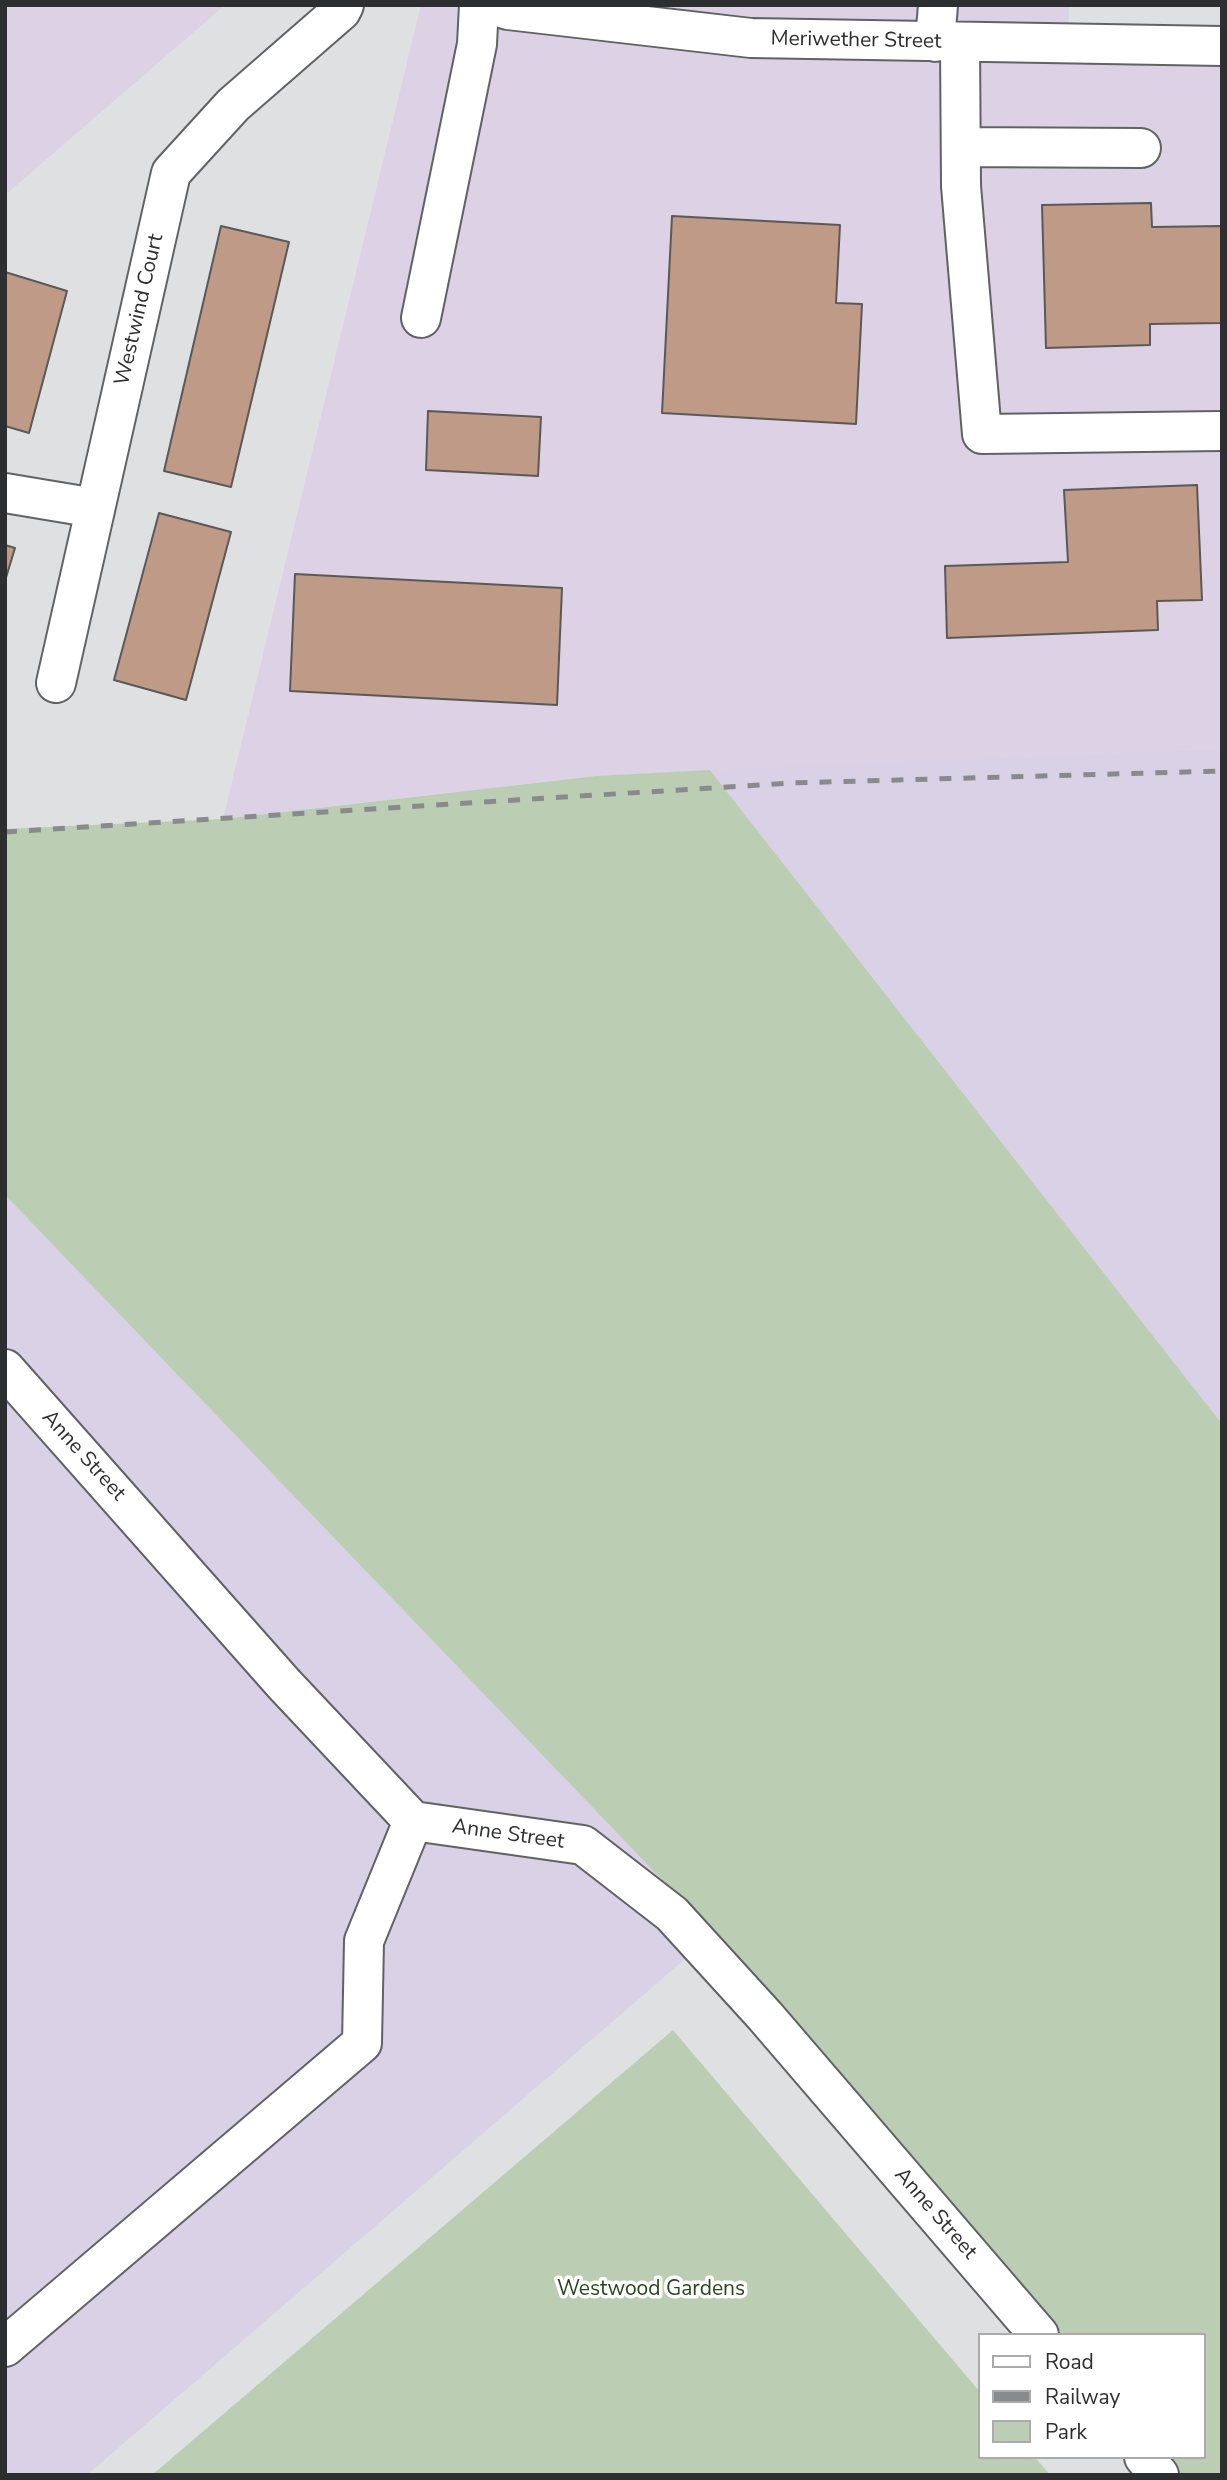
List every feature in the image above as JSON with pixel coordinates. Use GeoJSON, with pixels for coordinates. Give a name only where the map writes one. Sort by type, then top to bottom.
{"type":"FeatureCollection","features":[{"type":"Feature","properties":{"kind":"street","name":"Westwind Court"},"geometry":{"type":"LineString","coordinates":[[56,683],[171,173],[233,105],[341,11],[344,5]]}},
{"type":"Feature","properties":{"kind":"street"},"geometry":{"type":"LineString","coordinates":[[421,318],[477,44],[479,5]]}},
{"type":"Feature","properties":{"kind":"street","name":"Meriwether Street"},"geometry":{"type":"LineString","coordinates":[[493,5],[508,10],[751,38],[944,30],[1222,46]]}},
{"type":"Feature","properties":{"kind":"street"},"geometry":{"type":"LineString","coordinates":[[944,30],[961,147],[982,434],[1222,431]]}},
{"type":"Feature","properties":{"kind":"street"},"geometry":{"type":"LineString","coordinates":[[961,147],[1141,148]]}},
{"type":"Feature","properties":{"kind":"street"},"geometry":{"type":"LineString","coordinates":[[5,493],[95,508]]}},
{"type":"Feature","properties":{"kind":"street","name":"Anne Street"},"geometry":{"type":"LineString","coordinates":[[5,1369],[284,1684],[412,1821],[583,1846],[672,1914],[765,2016],[1037,2333]]}},
{"type":"Feature","properties":{"kind":"street"},"geometry":{"type":"LineString","coordinates":[[5,2347],[362,2043],[364,1941],[412,1821]]}},
{"type":"Feature","properties":{"kind":"street"},"geometry":{"type":"LineString","coordinates":[[1146,2459],[1159,2475]]}},
{"type":"Feature","properties":{"kind":"shaded area"},"geometry":{"type":"Polygon","coordinates":[[[5,5],[225,5],[5,195],[5,5]]]}},
{"type":"Feature","properties":{"kind":"shaded area"},"geometry":{"type":"Polygon","coordinates":[[[421,5],[1069,5],[1069,52],[1222,65],[1222,748],[596,776],[223,819],[421,5]]]}},
{"type":"Feature","properties":{"kind":"shaded area"},"geometry":{"type":"Polygon","coordinates":[[[1222,748],[1222,1424],[710,770],[1222,748]]]}},
{"type":"Feature","properties":{"kind":"shaded area"},"geometry":{"type":"Polygon","coordinates":[[[5,1195],[714,1934],[87,2475],[5,2475],[5,1195]]]}},
{"type":"Feature","properties":{"kind":"green space"},"geometry":{"type":"Polygon","coordinates":[[[710,770],[1222,1424],[1222,2475],[1142,2475],[1130,2459],[1206,2459],[1206,2333],[1029,2333],[714,1934],[5,1195],[5,829],[223,819],[596,776],[710,770]]]}},
{"type":"Feature","properties":{"kind":"green space","name":"Westwood Gardens"},"geometry":{"type":"Polygon","coordinates":[[[673,2030],[978,2390],[978,2459],[1037,2459],[1050,2475],[152,2475],[673,2030]]]}},
{"type":"Feature","properties":{"kind":"building"},"geometry":{"type":"Polygon","coordinates":[[[1151,203],[1152,227],[1222,226],[1222,323],[1150,324],[1150,345],[1046,348],[1042,205],[1151,203]]]}},
{"type":"Feature","properties":{"kind":"building"},"geometry":{"type":"Polygon","coordinates":[[[672,216],[840,225],[836,303],[862,304],[856,424],[662,413],[672,216]]]}},
{"type":"Feature","properties":{"kind":"building"},"geometry":{"type":"Polygon","coordinates":[[[221,226],[289,242],[231,487],[164,471],[221,226]]]}},
{"type":"Feature","properties":{"kind":"building"},"geometry":{"type":"Polygon","coordinates":[[[5,272],[67,291],[29,433],[5,426],[5,272]]]}},
{"type":"Feature","properties":{"kind":"building"},"geometry":{"type":"Polygon","coordinates":[[[428,411],[541,417],[538,476],[426,470],[428,411]]]}},
{"type":"Feature","properties":{"kind":"building"},"geometry":{"type":"Polygon","coordinates":[[[1197,485],[1202,600],[1157,601],[1158,630],[947,638],[945,566],[1068,562],[1064,490],[1197,485]]]}},
{"type":"Feature","properties":{"kind":"building"},"geometry":{"type":"Polygon","coordinates":[[[159,513],[231,532],[186,700],[114,680],[159,513]]]}},
{"type":"Feature","properties":{"kind":"building"},"geometry":{"type":"Polygon","coordinates":[[[5,545],[15,548],[5,581],[5,545]]]}},
{"type":"Feature","properties":{"kind":"building"},"geometry":{"type":"Polygon","coordinates":[[[295,574],[562,588],[557,705],[290,691],[295,574]]]}},
{"type":"Feature","properties":{"kind":"railway"},"geometry":{"type":"LineString","coordinates":[[5,832],[790,783],[1222,771]]}}]}
